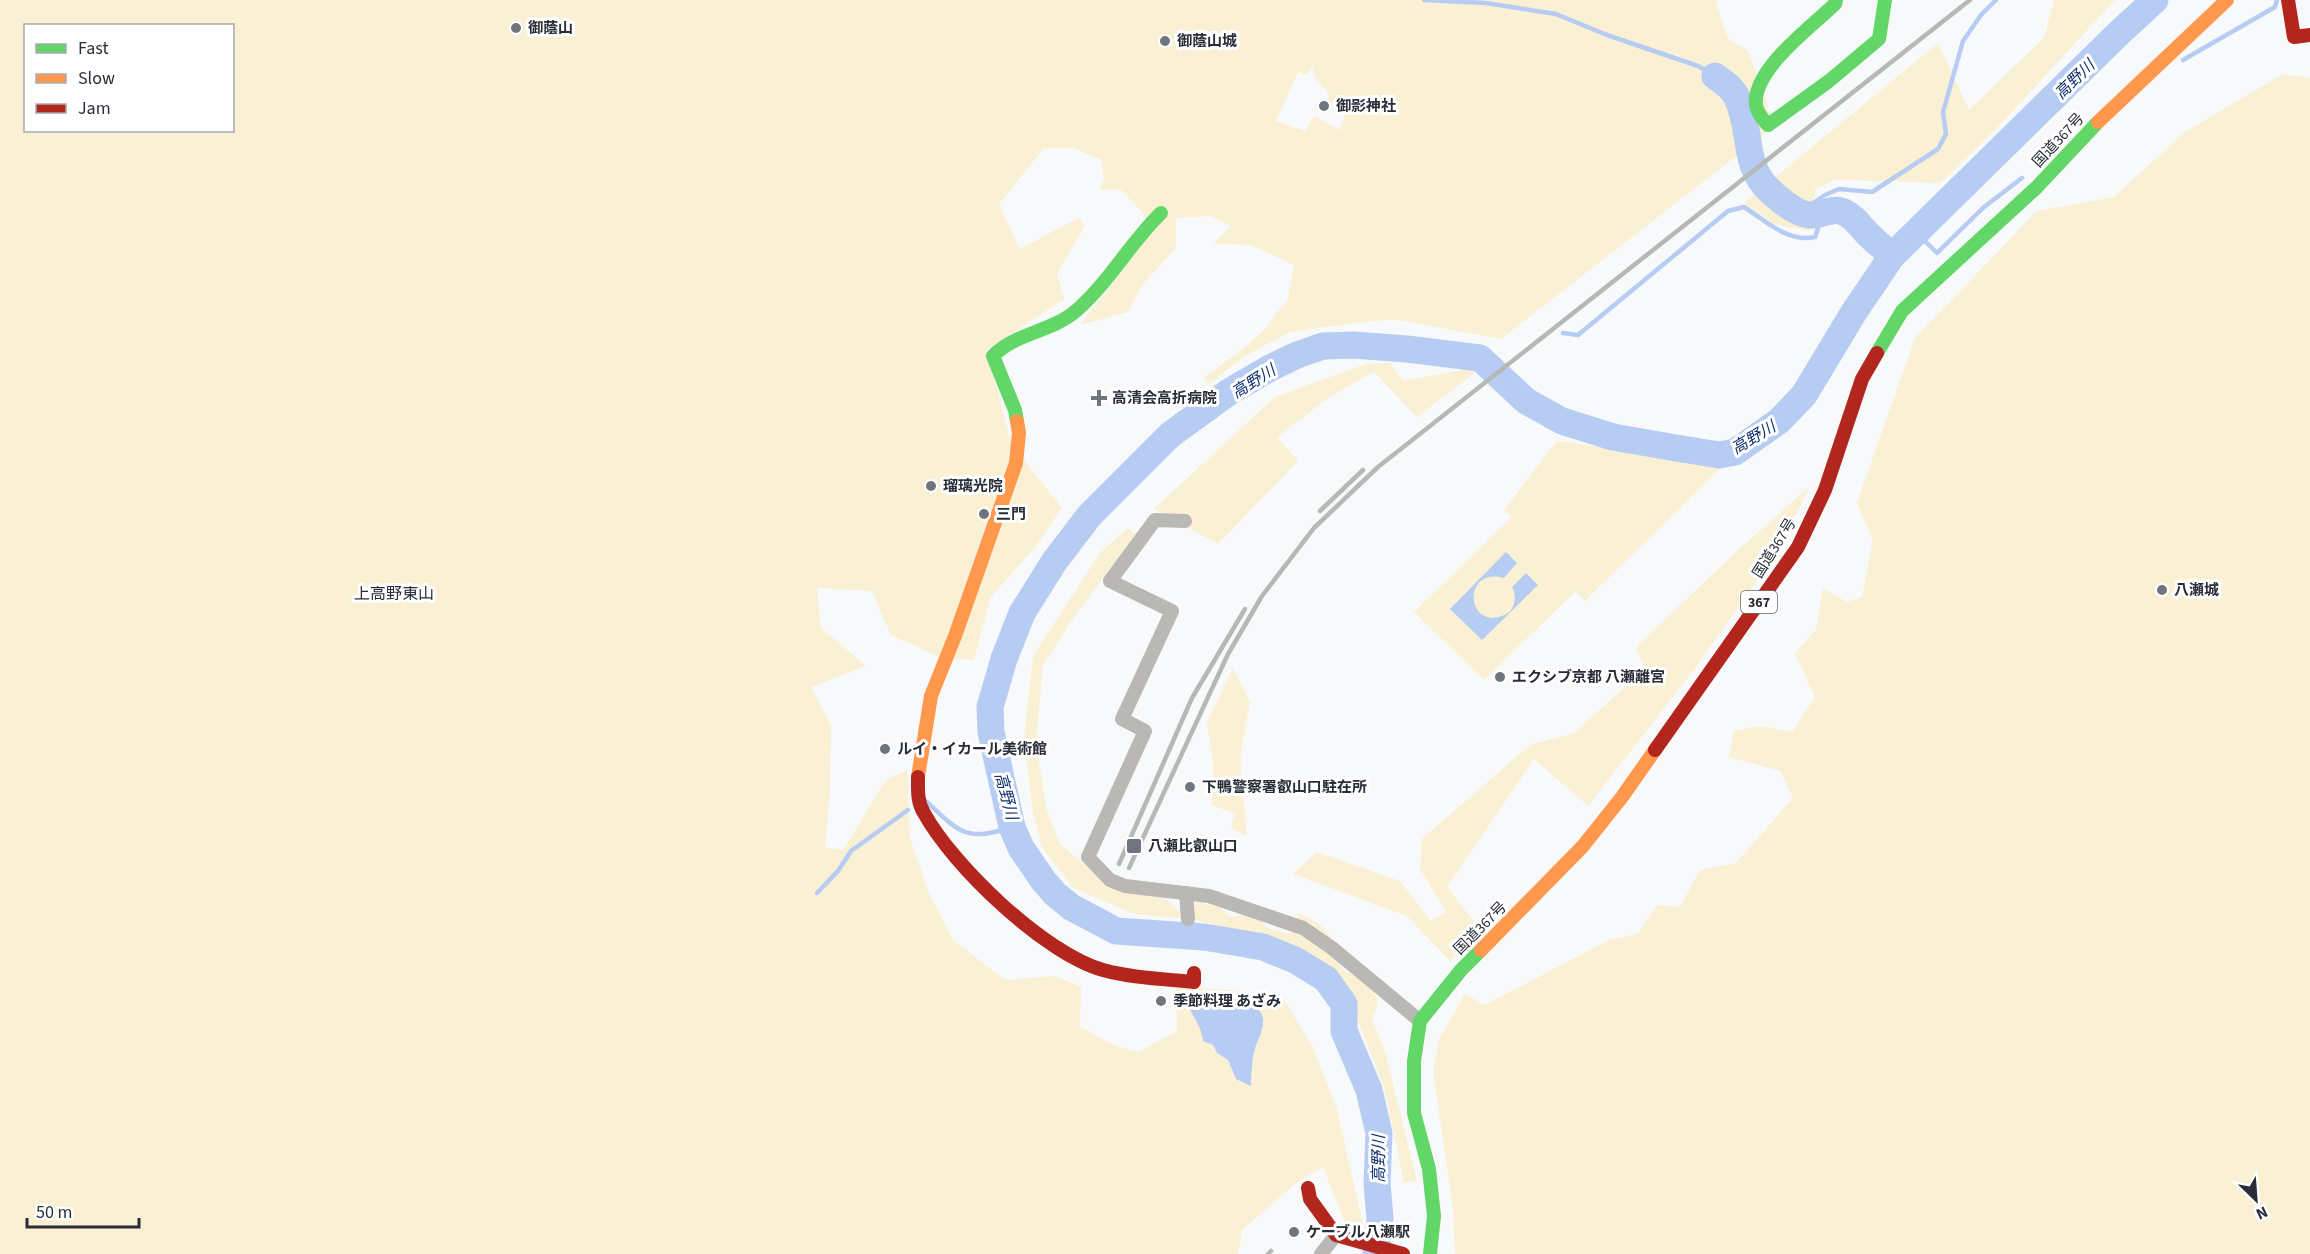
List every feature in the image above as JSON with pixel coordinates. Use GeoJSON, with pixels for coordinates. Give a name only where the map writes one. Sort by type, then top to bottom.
{"type":"FeatureCollection","features":[{"type":"Feature","properties":{"kind":"main road"},"geometry":{"type":"LineString","coordinates":[[1836,0],[1835,4],[1769,67],[1760,83],[1756,108],[1768,125],[1828,81],[1879,39],[1885,0]]}},
{"type":"Feature","properties":{"kind":"main road","name":"国道367号"},"geometry":{"type":"LineString","coordinates":[[1420,1021],[1461,970],[1590,838],[1622,798],[1798,547],[1825,490],[1862,379],[1902,310],[2037,187],[2116,103],[2227,0]]}},
{"type":"Feature","properties":{"kind":"main road"},"geometry":{"type":"LineString","coordinates":[[2288,0],[2294,38],[2310,35]]}},
{"type":"Feature","properties":{"kind":"main road"},"geometry":{"type":"LineString","coordinates":[[1161,213],[1146,225],[1081,305],[1061,321],[1027,333],[1001,347],[993,356],[1015,410],[1018,433],[1016,463],[955,636],[931,696],[918,774],[918,797],[923,812],[957,860],[1024,925],[1068,954],[1102,970],[1140,977],[1194,981],[1194,973]]}},
{"type":"Feature","properties":{"kind":"main road"},"geometry":{"type":"LineString","coordinates":[[1420,1021],[1414,1060],[1414,1113],[1429,1169],[1434,1216],[1430,1254]]}},
{"type":"Feature","properties":{"kind":"main road"},"geometry":{"type":"LineString","coordinates":[[1308,1188],[1310,1199],[1336,1235],[1403,1254]]}},
{"type":"Feature","properties":{"kind":"street"},"geometry":{"type":"LineString","coordinates":[[1185,521],[1155,520],[1110,581],[1172,611],[1122,719],[1145,730],[1088,857],[1110,880],[1125,886],[1209,896],[1303,928],[1332,948],[1420,1021]]}},
{"type":"Feature","properties":{"kind":"street"},"geometry":{"type":"LineString","coordinates":[[1186,893],[1188,919]]}},
{"type":"Feature","properties":{"kind":"street"},"geometry":{"type":"LineString","coordinates":[[1320,1254],[1336,1235]]}},
{"type":"Feature","properties":{"kind":"shaded area"},"geometry":{"type":"Polygon","coordinates":[[[0,0],[1718,0],[1716,4],[1728,39],[1748,51],[1765,99],[1772,128],[1501,339],[1393,319],[1324,327],[1288,333],[1245,356],[1209,384],[1204,378],[1256,338],[1287,302],[1294,265],[1251,245],[1213,244],[1231,226],[1210,216],[1176,218],[1176,248],[1143,284],[1128,312],[1080,325],[1131,259],[1148,231],[1144,214],[1121,190],[1100,189],[1104,178],[1101,160],[1074,148],[1044,148],[999,204],[1020,249],[1078,218],[1085,225],[1057,274],[1064,299],[987,350],[1011,444],[1062,508],[1035,547],[990,598],[974,660],[942,658],[891,635],[872,591],[817,588],[821,628],[866,666],[811,687],[831,725],[830,792],[825,847],[843,850],[886,780],[907,770],[910,838],[928,891],[953,940],[1005,980],[1055,976],[1081,987],[1080,1027],[1116,1046],[1139,1052],[1177,1031],[1176,987],[1231,990],[1285,1001],[1313,1048],[1337,1110],[1365,1233],[1347,1228],[1323,1167],[1295,1184],[1242,1230],[1238,1254],[0,1254],[0,0]],[[1312,66],[1307,75],[1298,72],[1276,121],[1305,131],[1314,116],[1340,130],[1349,101],[1339,104],[1328,103],[1329,93],[1315,78],[1312,66]],[[1196,1016],[1202,1030],[1203,1041],[1213,1045],[1217,1053],[1228,1060],[1236,1079],[1251,1081],[1254,1052],[1264,1022],[1196,1016]]]}},
{"type":"Feature","properties":{"kind":"shaded area"},"geometry":{"type":"Polygon","coordinates":[[[2054,0],[2115,0],[1995,130],[1940,183],[1836,180],[1815,189],[1811,231],[1776,225],[1744,203],[1938,43],[1969,110],[2044,38],[2054,0]]]}},
{"type":"Feature","properties":{"kind":"shaded area"},"geometry":{"type":"Polygon","coordinates":[[[2283,74],[2310,78],[2310,1254],[1455,1254],[1453,1209],[1433,1071],[1439,1039],[1465,994],[1485,1005],[1609,940],[1638,934],[1657,905],[1680,907],[1700,870],[1736,863],[1793,798],[1781,771],[1729,757],[1734,731],[1760,726],[1792,732],[1815,697],[1795,653],[1816,630],[1823,588],[1847,602],[1862,597],[1873,541],[1857,503],[1915,338],[2037,211],[2114,197],[2185,132],[2283,74]]]}},
{"type":"Feature","properties":{"kind":"shaded area"},"geometry":{"type":"Polygon","coordinates":[[[1390,363],[1403,381],[1474,368],[1476,372],[1417,417],[1374,372],[1331,396],[1277,437],[1298,461],[1218,544],[1154,509],[1275,397],[1366,364],[1390,363]]]}},
{"type":"Feature","properties":{"kind":"shaded area"},"geometry":{"type":"Polygon","coordinates":[[[1557,441],[1726,463],[1585,601],[1576,591],[1484,680],[1414,612],[1512,517],[1504,510],[1557,441]]]}},
{"type":"Feature","properties":{"kind":"shaded area"},"geometry":{"type":"Polygon","coordinates":[[[1810,486],[1775,555],[1696,667],[1588,806],[1534,759],[1447,887],[1479,928],[1450,961],[1407,916],[1293,874],[1317,852],[1400,881],[1431,921],[1446,912],[1420,869],[1422,839],[1530,745],[1574,733],[1645,669],[1636,647],[1810,486]]]}},
{"type":"Feature","properties":{"kind":"shaded area"},"geometry":{"type":"Polygon","coordinates":[[[1128,528],[1136,534],[1074,617],[1043,665],[1036,742],[1047,812],[1060,844],[1113,888],[1161,896],[1183,914],[1189,913],[1196,902],[1220,907],[1230,917],[1250,914],[1262,918],[1267,928],[1291,934],[1299,913],[1318,923],[1333,939],[1326,951],[1347,972],[1372,984],[1378,1003],[1372,1019],[1386,1054],[1417,1181],[1404,1183],[1385,1090],[1359,1023],[1330,978],[1288,946],[1198,920],[1135,914],[1073,888],[1042,847],[1033,813],[1024,737],[1033,656],[1100,553],[1128,528]]]}},
{"type":"Feature","properties":{"kind":"shaded area"},"geometry":{"type":"Polygon","coordinates":[[[1233,668],[1250,702],[1240,758],[1247,836],[1231,828],[1235,814],[1212,805],[1213,765],[1207,722],[1233,668]]]}},
{"type":"Feature","properties":{"kind":"water"},"geometry":{"type":"Polygon","coordinates":[[[1506,552],[1517,563],[1504,578],[1492,577],[1483,580],[1477,586],[1474,602],[1478,610],[1484,616],[1494,618],[1508,613],[1515,601],[1512,587],[1526,573],[1538,585],[1482,640],[1450,609],[1506,552]]]}},
{"type":"Feature","properties":{"kind":"water"},"geometry":{"type":"Polygon","coordinates":[[[1192,995],[1235,999],[1246,1002],[1261,1013],[1263,1025],[1254,1053],[1251,1086],[1236,1079],[1228,1060],[1217,1053],[1213,1045],[1203,1041],[1200,1028],[1188,1002],[1187,997],[1192,995]]]}},
{"type":"Feature","properties":{"kind":"waterway"},"geometry":{"type":"LineString","coordinates":[[1424,0],[1486,3],[1556,14],[1607,35],[1698,66],[1715,76]]}},
{"type":"Feature","properties":{"kind":"waterway"},"geometry":{"type":"LineString","coordinates":[[1563,333],[1578,335],[1728,211],[1744,207],[1786,234],[1805,238],[1815,237],[1819,225],[1813,203],[1839,189],[1872,192],[1938,149],[1946,134],[1943,112],[1963,41],[1981,15],[1996,0]]}},
{"type":"Feature","properties":{"kind":"waterway","name":"高野川"},"geometry":{"type":"LineString","coordinates":[[1376,1254],[1380,1218],[1377,1184],[1379,1133],[1369,1090],[1344,1031],[1344,1004],[1326,979],[1295,960],[1263,947],[1204,937],[1116,931],[1071,907],[1055,894],[1021,848],[1012,827],[996,755],[991,732],[990,707],[1004,659],[1022,613],[1054,562],[1089,516],[1170,435],[1229,392],[1270,368],[1323,346],[1353,345],[1407,349],[1480,358],[1526,401],[1562,421],[1613,437],[1719,455],[1735,452],[1779,421],[1804,395],[1854,312],[1892,256],[2155,0]]}},
{"type":"Feature","properties":{"kind":"waterway"},"geometry":{"type":"LineString","coordinates":[[2183,60],[2275,7],[2277,0]]}},
{"type":"Feature","properties":{"kind":"waterway"},"geometry":{"type":"LineString","coordinates":[[1715,76],[1730,88],[1737,98],[1742,110],[1755,170],[1770,191],[1788,206],[1804,214],[1813,215],[1837,210],[1845,213],[1892,256]]}},
{"type":"Feature","properties":{"kind":"waterway"},"geometry":{"type":"LineString","coordinates":[[1916,232],[1937,253],[1984,207],[2022,178]]}},
{"type":"Feature","properties":{"kind":"waterway"},"geometry":{"type":"LineString","coordinates":[[927,802],[948,821],[965,832],[984,834],[1012,827]]}},
{"type":"Feature","properties":{"kind":"waterway"},"geometry":{"type":"LineString","coordinates":[[817,893],[838,871],[851,851],[908,810]]}},
{"type":"Feature","properties":{"kind":"railway"},"geometry":{"type":"LineString","coordinates":[[1129,868],[1228,654],[1262,596],[1314,528],[1378,467],[1970,0]]}},
{"type":"Feature","properties":{"kind":"railway"},"geometry":{"type":"LineString","coordinates":[[1320,511],[1363,470]]}},
{"type":"Feature","properties":{"kind":"railway"},"geometry":{"type":"LineString","coordinates":[[1119,864],[1192,698],[1245,609]]}},
{"type":"Feature","properties":{"kind":"railway"},"geometry":{"type":"LineString","coordinates":[[1268,1254],[1271,1251]]}},
{"type":"Feature","properties":{"kind":"traffic: fast"},"geometry":{"type":"LineString","coordinates":[[1836,0],[1835,4],[1785,50],[1763,78],[1757,92],[1756,105],[1768,125],[1829,81],[1879,39],[1885,0]]}},
{"type":"Feature","properties":{"kind":"traffic: fast"},"geometry":{"type":"LineString","coordinates":[[1877,353],[1902,311],[2037,187],[2098,122]]}},
{"type":"Feature","properties":{"kind":"traffic: fast"},"geometry":{"type":"LineString","coordinates":[[1017,421],[1015,410],[993,356],[1002,348],[1057,323],[1077,310],[1089,299],[1161,213]]}},
{"type":"Feature","properties":{"kind":"traffic: fast"},"geometry":{"type":"LineString","coordinates":[[1430,1254],[1434,1216],[1429,1169],[1414,1113],[1414,1061],[1420,1021],[1461,970],[1481,950]]}},
{"type":"Feature","properties":{"kind":"traffic: slow"},"geometry":{"type":"LineString","coordinates":[[2098,122],[2227,0]]}},
{"type":"Feature","properties":{"kind":"traffic: slow"},"geometry":{"type":"LineString","coordinates":[[918,777],[931,696],[955,636],[1016,463],[1019,433],[1017,421]]}},
{"type":"Feature","properties":{"kind":"traffic: slow"},"geometry":{"type":"LineString","coordinates":[[1481,950],[1583,846],[1655,750]]}},
{"type":"Feature","properties":{"kind":"traffic: jam"},"geometry":{"type":"LineString","coordinates":[[2288,0],[2294,37],[2310,35]]}},
{"type":"Feature","properties":{"kind":"traffic: jam"},"geometry":{"type":"LineString","coordinates":[[1655,750],[1798,547],[1825,490],[1862,379],[1877,353]]}},
{"type":"Feature","properties":{"kind":"traffic: jam"},"geometry":{"type":"LineString","coordinates":[[918,777],[920,805],[956,858],[1003,905],[1055,946],[1080,961],[1114,973],[1194,982],[1194,973]]}},
{"type":"Feature","properties":{"kind":"traffic: jam"},"geometry":{"type":"LineString","coordinates":[[1308,1188],[1310,1199],[1336,1235],[1403,1254]]}},
{"type":"Feature","properties":{"kind":"place","name":"御蔭山"},"geometry":{"type":"Point","coordinates":[516,28]}},
{"type":"Feature","properties":{"kind":"place","name":"御蔭山城"},"geometry":{"type":"Point","coordinates":[1165,41]}},
{"type":"Feature","properties":{"kind":"place","name":"御影神社"},"geometry":{"type":"Point","coordinates":[1324,106]}},
{"type":"Feature","properties":{"kind":"place","name":"高清会高折病院"},"geometry":{"type":"Point","coordinates":[1099,398]}},
{"type":"Feature","properties":{"kind":"place","name":"瑠璃光院"},"geometry":{"type":"Point","coordinates":[931,486]}},
{"type":"Feature","properties":{"kind":"place","name":"三門"},"geometry":{"type":"Point","coordinates":[984,514]}},
{"type":"Feature","properties":{"kind":"place","name":"八瀬城"},"geometry":{"type":"Point","coordinates":[2162,590]}},
{"type":"Feature","properties":{"kind":"place","name":"エクシブ京都 八瀬離宮"},"geometry":{"type":"Point","coordinates":[1500,677]}},
{"type":"Feature","properties":{"kind":"place","name":"ルイ・イカール美術館"},"geometry":{"type":"Point","coordinates":[885,749]}},
{"type":"Feature","properties":{"kind":"place","name":"下鴨警察署叡山口駐在所"},"geometry":{"type":"Point","coordinates":[1190,787]}},
{"type":"Feature","properties":{"kind":"place","name":"八瀬比叡山口"},"geometry":{"type":"Point","coordinates":[1134,846]}},
{"type":"Feature","properties":{"kind":"place","name":"季節料理 あざみ"},"geometry":{"type":"Point","coordinates":[1161,1001]}},
{"type":"Feature","properties":{"kind":"place","name":"ケーブル八瀬駅"},"geometry":{"type":"Point","coordinates":[1294,1232]}},
{"type":"Feature","properties":{"kind":"district","name":"上高野東山"},"geometry":{"type":"Point","coordinates":[394,593]}}]}
